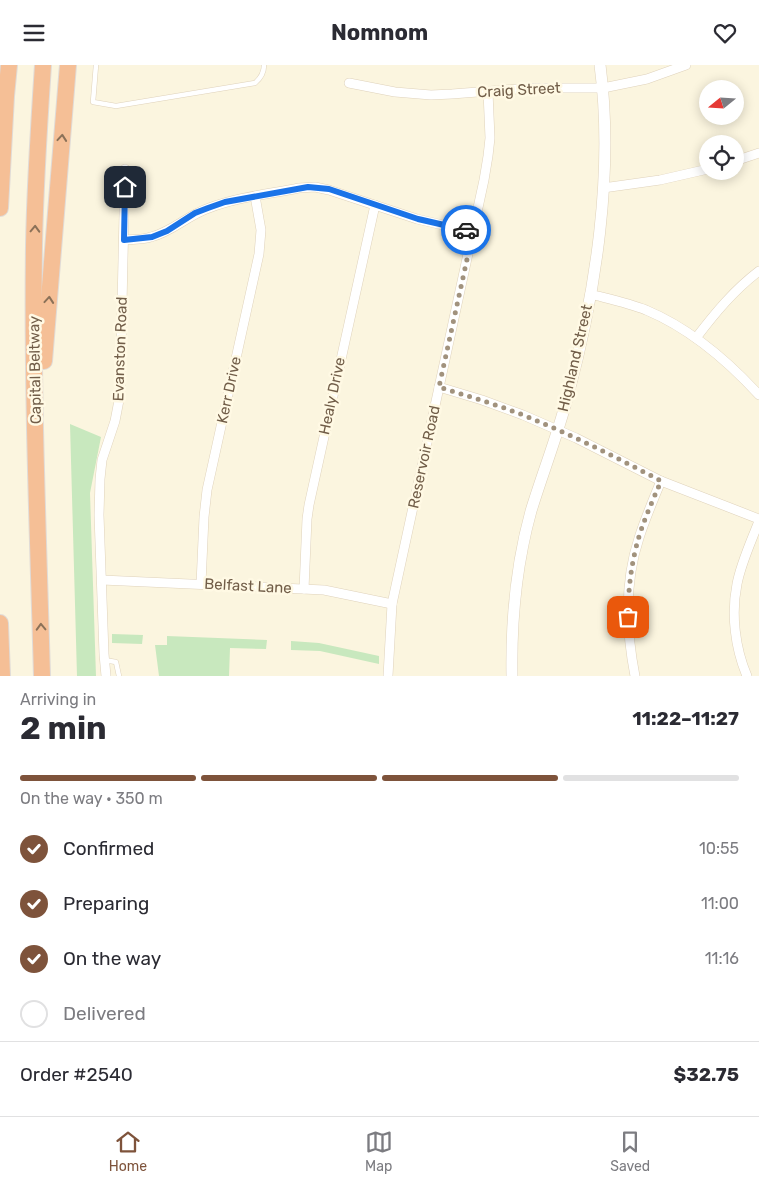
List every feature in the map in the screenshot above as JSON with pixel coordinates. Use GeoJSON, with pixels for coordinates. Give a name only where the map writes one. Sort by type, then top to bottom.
{"type":"FeatureCollection","features":[{"type":"Feature","properties":{"kind":"highway"},"geometry":{"type":"LineString","coordinates":[[0,208],[9,65]]}},
{"type":"Feature","properties":{"kind":"highway","name":"Capital Beltway"},"geometry":{"type":"LineString","coordinates":[[42,676],[34,343],[34,244],[43,65]]}},
{"type":"Feature","properties":{"kind":"highway"},"geometry":{"type":"LineString","coordinates":[[37,488],[47,318],[68,65]]}},
{"type":"Feature","properties":{"kind":"highway"},"geometry":{"type":"LineString","coordinates":[[0,623],[2,676]]}},
{"type":"Feature","properties":{"kind":"street","name":"Highland Street"},"geometry":{"type":"LineString","coordinates":[[512,676],[514,599],[522,547],[531,511],[558,430],[576,364],[596,263],[603,188],[603,87],[600,65]]}},
{"type":"Feature","properties":{"kind":"street","name":"Craig Street"},"geometry":{"type":"LineString","coordinates":[[349,83],[412,94],[488,92],[531,88],[603,87],[647,79],[686,65]]}},
{"type":"Feature","properties":{"kind":"street","name":"Reservoir Road"},"geometry":{"type":"LineString","coordinates":[[388,676],[392,604],[488,156],[490,138],[488,92]]}},
{"type":"Feature","properties":{"kind":"street"},"geometry":{"type":"LineString","coordinates":[[744,158],[759,153]]}},
{"type":"Feature","properties":{"kind":"street","name":"Evanston Road"},"geometry":{"type":"LineString","coordinates":[[106,676],[99,515],[100,479],[102,460],[116,421],[120,395],[125,169]]}},
{"type":"Feature","properties":{"kind":"street"},"geometry":{"type":"LineString","coordinates":[[603,188],[660,180],[699,171]]}},
{"type":"Feature","properties":{"kind":"street"},"geometry":{"type":"LineString","coordinates":[[124,240],[152,237],[208,208],[225,202],[299,188],[316,187],[329,189],[418,219],[473,232]]}},
{"type":"Feature","properties":{"kind":"street","name":"Kerr Drive"},"geometry":{"type":"LineString","coordinates":[[201,584],[207,490],[259,254],[261,230],[255,196]]}},
{"type":"Feature","properties":{"kind":"street","name":"Healy Drive"},"geometry":{"type":"LineString","coordinates":[[304,589],[309,505],[375,205]]}},
{"type":"Feature","properties":{"kind":"street"},"geometry":{"type":"LineString","coordinates":[[696,338],[727,300],[759,271]]}},
{"type":"Feature","properties":{"kind":"street"},"geometry":{"type":"LineString","coordinates":[[590,294],[646,310],[674,324],[696,338],[729,365],[759,394]]}},
{"type":"Feature","properties":{"kind":"street"},"geometry":{"type":"LineString","coordinates":[[439,387],[498,406],[558,430],[661,481],[759,520],[741,568],[735,599],[737,640],[747,676]]}},
{"type":"Feature","properties":{"kind":"street"},"geometry":{"type":"LineString","coordinates":[[635,676],[629,646],[630,578],[638,539],[661,481]]}},
{"type":"Feature","properties":{"kind":"street","name":"Belfast Lane"},"geometry":{"type":"LineString","coordinates":[[102,580],[324,590],[392,604]]}},
{"type":"Feature","properties":{"kind":"lane"},"geometry":{"type":"LineString","coordinates":[[96,65],[93,102],[116,106],[255,83],[261,78],[264,65]]}},
{"type":"Feature","properties":{"kind":"lane"},"geometry":{"type":"LineString","coordinates":[[104,660],[116,662],[119,676]]}},
{"type":"Feature","properties":{"kind":"green space"},"geometry":{"type":"Polygon","coordinates":[[[70,424],[101,437],[90,493],[96,676],[77,676],[70,424]]]}},
{"type":"Feature","properties":{"kind":"green space"},"geometry":{"type":"Polygon","coordinates":[[[112,634],[143,635],[142,644],[112,643],[112,634]]]}},
{"type":"Feature","properties":{"kind":"green space"},"geometry":{"type":"Polygon","coordinates":[[[167,636],[267,640],[266,649],[230,648],[229,676],[159,676],[155,645],[167,645],[167,636]]]}},
{"type":"Feature","properties":{"kind":"green space"},"geometry":{"type":"Polygon","coordinates":[[[291,641],[319,643],[379,656],[379,664],[320,651],[291,650],[291,641]]]}},
{"type":"Feature","properties":{"kind":"way so far"},"geometry":{"type":"LineString","coordinates":[[466,230],[473,232],[439,387],[482,400],[540,422],[661,481],[638,539],[630,578],[628,617]]}},
{"type":"Feature","properties":{"kind":"route"},"geometry":{"type":"LineString","coordinates":[[125,187],[124,240],[152,237],[167,231],[195,213],[225,202],[308,187],[329,189],[418,219],[466,230]]}}]}
